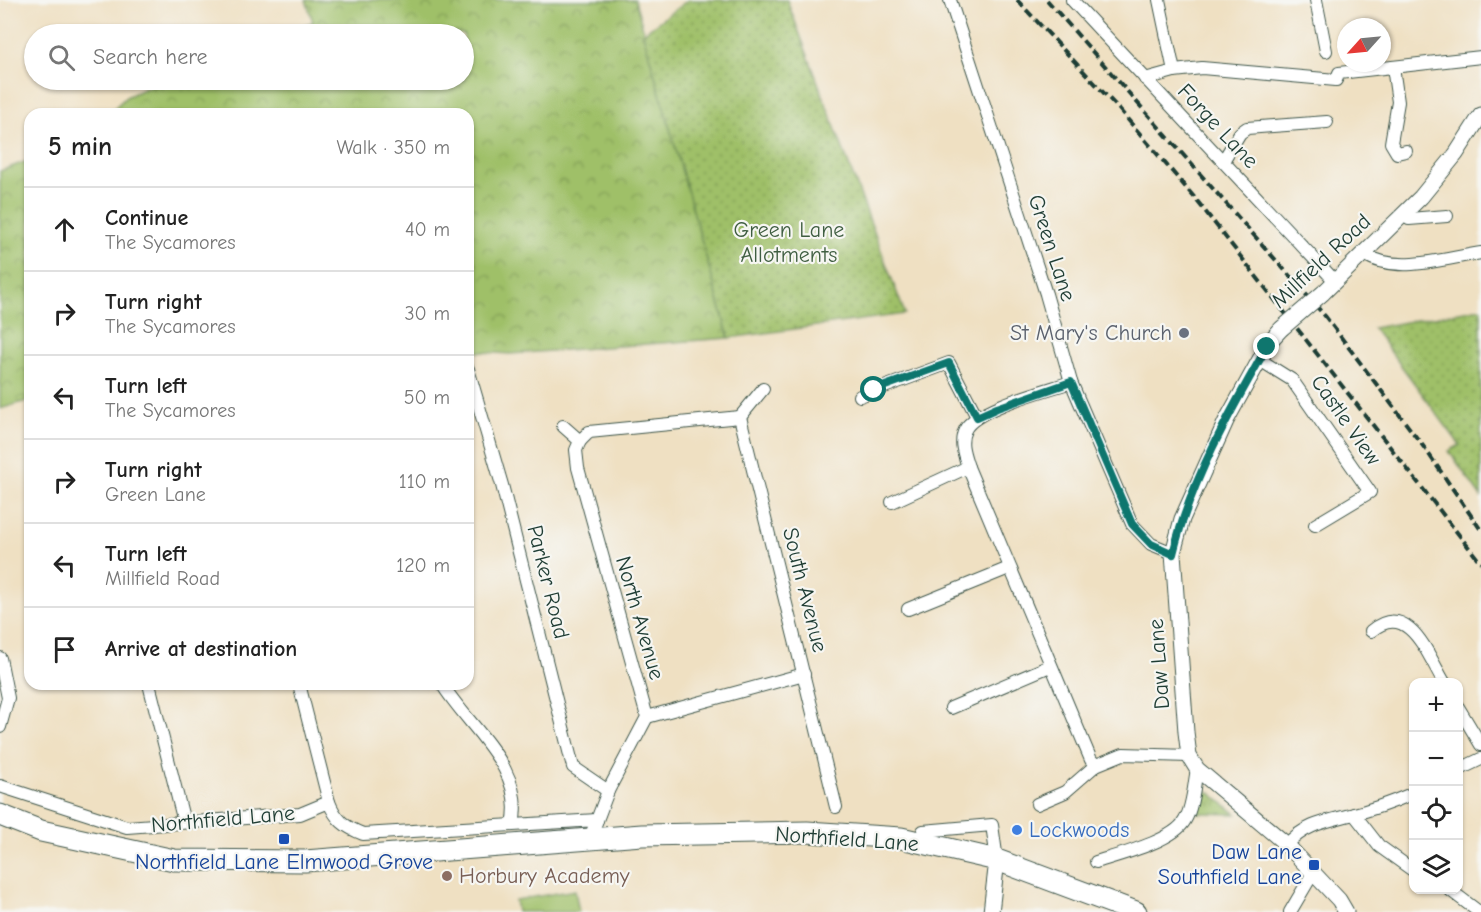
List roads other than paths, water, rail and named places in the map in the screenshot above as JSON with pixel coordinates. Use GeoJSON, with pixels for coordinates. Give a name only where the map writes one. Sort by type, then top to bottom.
{"type":"FeatureCollection","features":[{"type":"Feature","properties":{"kind":"highway","name":"Northfield Lane"},"geometry":{"type":"LineString","coordinates":[[0,815],[41,831],[174,860],[305,861],[594,829],[827,833],[901,838],[997,860]]}},
{"type":"Feature","properties":{"kind":"highway"},"geometry":{"type":"LineString","coordinates":[[997,860],[1136,912]]}},
{"type":"Feature","properties":{"kind":"street","name":"Green Lane"},"geometry":{"type":"LineString","coordinates":[[950,0],[1046,294],[1071,382],[1132,524],[1151,544],[1173,554]]}},
{"type":"Feature","properties":{"kind":"street","name":"Forge Lane"},"geometry":{"type":"LineString","coordinates":[[1072,0],[1334,280]]}},
{"type":"Feature","properties":{"kind":"street"},"geometry":{"type":"LineString","coordinates":[[1159,0],[1174,71]]}},
{"type":"Feature","properties":{"kind":"street"},"geometry":{"type":"LineString","coordinates":[[1316,0],[1326,51]]}},
{"type":"Feature","properties":{"kind":"street"},"geometry":{"type":"LineString","coordinates":[[1145,79],[1174,71],[1202,68],[1336,80],[1339,73],[1481,57]]}},
{"type":"Feature","properties":{"kind":"street"},"geometry":{"type":"LineString","coordinates":[[1394,67],[1398,102],[1391,143],[1397,153],[1406,151]]}},
{"type":"Feature","properties":{"kind":"street","name":"Millfield Road"},"geometry":{"type":"LineString","coordinates":[[1173,554],[1182,519],[1226,420],[1260,360],[1281,329],[1323,293],[1404,214],[1456,154],[1481,115]]}},
{"type":"Feature","properties":{"kind":"street"},"geometry":{"type":"LineString","coordinates":[[1223,161],[1240,133],[1247,128],[1327,122]]}},
{"type":"Feature","properties":{"kind":"street"},"geometry":{"type":"LineString","coordinates":[[1404,214],[1409,219],[1447,216]]}},
{"type":"Feature","properties":{"kind":"street"},"geometry":{"type":"LineString","coordinates":[[1364,254],[1374,261],[1397,265],[1481,253]]}},
{"type":"Feature","properties":{"kind":"street","name":"Castle View"},"geometry":{"type":"LineString","coordinates":[[1260,360],[1292,380],[1370,492],[1314,525]]}},
{"type":"Feature","properties":{"kind":"street"},"geometry":{"type":"LineString","coordinates":[[860,396],[949,363],[977,417]]}},
{"type":"Feature","properties":{"kind":"street"},"geometry":{"type":"LineString","coordinates":[[1071,382],[977,417],[965,428],[962,443],[968,467],[1009,568],[1082,742],[1096,765]]}},
{"type":"Feature","properties":{"kind":"street","name":"Parker Road"},"geometry":{"type":"LineString","coordinates":[[474,389],[502,484],[573,767],[608,791]]}},
{"type":"Feature","properties":{"kind":"street"},"geometry":{"type":"LineString","coordinates":[[563,426],[580,441],[589,432],[740,417],[763,389]]}},
{"type":"Feature","properties":{"kind":"street","name":"South Avenue"},"geometry":{"type":"LineString","coordinates":[[740,417],[836,807]]}},
{"type":"Feature","properties":{"kind":"street","name":"North Avenue"},"geometry":{"type":"LineString","coordinates":[[580,441],[576,450],[578,468],[620,627],[647,717]]}},
{"type":"Feature","properties":{"kind":"street"},"geometry":{"type":"LineString","coordinates":[[892,501],[968,467]]}},
{"type":"Feature","properties":{"kind":"street","name":"Daw Lane"},"geometry":{"type":"LineString","coordinates":[[1096,862],[1166,837],[1185,820],[1193,763],[1173,554]]}},
{"type":"Feature","properties":{"kind":"street"},"geometry":{"type":"LineString","coordinates":[[908,609],[1009,568]]}},
{"type":"Feature","properties":{"kind":"street"},"geometry":{"type":"LineString","coordinates":[[1371,631],[1382,622],[1396,620],[1410,627],[1442,678]]}},
{"type":"Feature","properties":{"kind":"street"},"geometry":{"type":"LineString","coordinates":[[0,658],[8,698],[0,727]]}},
{"type":"Feature","properties":{"kind":"street"},"geometry":{"type":"LineString","coordinates":[[951,708],[1050,666]]}},
{"type":"Feature","properties":{"kind":"street"},"geometry":{"type":"LineString","coordinates":[[594,829],[608,791],[647,717],[804,674]]}},
{"type":"Feature","properties":{"kind":"street"},"geometry":{"type":"LineString","coordinates":[[151,690],[184,822]]}},
{"type":"Feature","properties":{"kind":"street"},"geometry":{"type":"LineString","coordinates":[[301,690],[329,802]]}},
{"type":"Feature","properties":{"kind":"street"},"geometry":{"type":"LineString","coordinates":[[446,690],[507,772],[516,808],[513,824]]}},
{"type":"Feature","properties":{"kind":"street"},"geometry":{"type":"LineString","coordinates":[[1463,715],[1481,745]]}},
{"type":"Feature","properties":{"kind":"street"},"geometry":{"type":"LineString","coordinates":[[1037,804],[1065,792],[1096,765],[1123,754],[1193,763],[1287,845],[1339,900],[1346,912]]}},
{"type":"Feature","properties":{"kind":"street"},"geometry":{"type":"LineString","coordinates":[[1463,768],[1481,759]]}},
{"type":"Feature","properties":{"kind":"street","name":"Northfield Lane"},"geometry":{"type":"LineString","coordinates":[[0,786],[127,827],[184,822],[228,822],[300,814],[329,802],[335,817],[347,828],[363,834],[513,824],[594,829]]}},
{"type":"Feature","properties":{"kind":"street"},"geometry":{"type":"LineString","coordinates":[[1287,845],[1292,838],[1326,820],[1393,802],[1409,795]]}},
{"type":"Feature","properties":{"kind":"street"},"geometry":{"type":"LineString","coordinates":[[1353,814],[1379,846],[1409,868]]}},
{"type":"Feature","properties":{"kind":"street","name":"Northfield Lane"},"geometry":{"type":"LineString","coordinates":[[923,831],[992,825],[997,860]]}},
{"type":"Feature","properties":{"kind":"street"},"geometry":{"type":"LineString","coordinates":[[991,912],[997,860]]}},
{"type":"Feature","properties":{"kind":"street"},"geometry":{"type":"LineString","coordinates":[[1290,912],[1313,873]]}},
{"type":"Feature","properties":{"kind":"street"},"geometry":{"type":"LineString","coordinates":[[1455,894],[1479,912]]}},
{"type":"Feature","properties":{"kind":"railway"},"geometry":{"type":"LineString","coordinates":[[1017,0],[1117,107],[1194,197],[1481,563]]}},
{"type":"Feature","properties":{"kind":"railway"},"geometry":{"type":"LineString","coordinates":[[1047,0],[1325,316],[1426,450],[1481,530]]}},
{"type":"Feature","properties":{"kind":"place","name":"St Mary's Church"},"geometry":{"type":"Point","coordinates":[1184,333]}},
{"type":"Feature","properties":{"kind":"place","name":"Lockwoods"},"geometry":{"type":"Point","coordinates":[1017,830]}},
{"type":"Feature","properties":{"kind":"place","name":"Northfield Lane Elmwood Grove"},"geometry":{"type":"Point","coordinates":[284,839]}},
{"type":"Feature","properties":{"kind":"place","name":"Daw Lane Southfield Lane"},"geometry":{"type":"Point","coordinates":[1314,865]}},
{"type":"Feature","properties":{"kind":"place","name":"Horbury Academy"},"geometry":{"type":"Point","coordinates":[447,876]}},
{"type":"Feature","properties":{"kind":"park label","name":"Green Lane Allotments"},"geometry":{"type":"Point","coordinates":[789,242]}}]}
